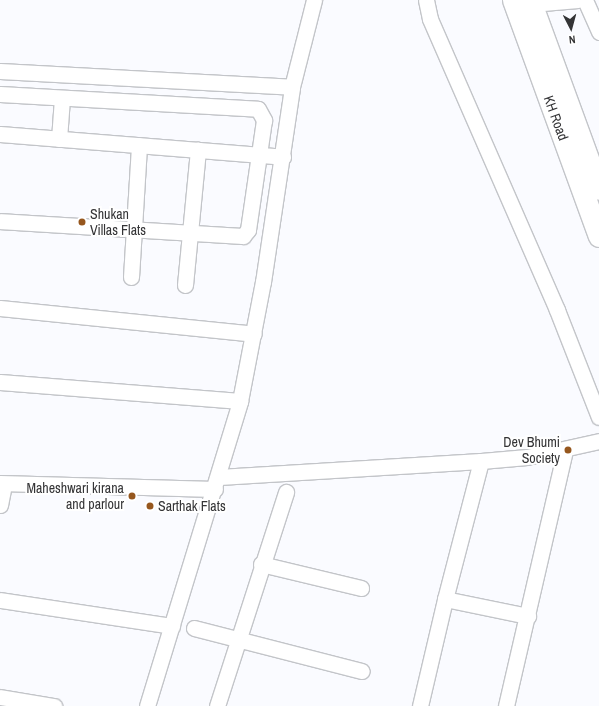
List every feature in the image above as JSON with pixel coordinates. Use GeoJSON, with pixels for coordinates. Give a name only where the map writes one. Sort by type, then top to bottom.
{"type":"FeatureCollection","features":[{"type":"Feature","properties":{"kind":"main road","name":"KH Road"},"geometry":{"type":"LineString","coordinates":[[525,1],[599,189]]}},
{"type":"Feature","properties":{"kind":"main road","name":"KH Road"},"geometry":{"type":"LineString","coordinates":[[525,1],[599,236]]}},
{"type":"Feature","properties":{"kind":"street"},"geometry":{"type":"LineString","coordinates":[[147,706],[217,483],[240,400],[254,334],[283,157],[292,87],[314,0]]}},
{"type":"Feature","properties":{"kind":"street"},"geometry":{"type":"LineString","coordinates":[[426,0],[430,19],[557,310],[599,417]]}},
{"type":"Feature","properties":{"kind":"street"},"geometry":{"type":"LineString","coordinates":[[525,1],[578,0]]}},
{"type":"Feature","properties":{"kind":"street"},"geometry":{"type":"LineString","coordinates":[[585,0],[599,32]]}},
{"type":"Feature","properties":{"kind":"street"},"geometry":{"type":"LineString","coordinates":[[0,71],[292,87]]}},
{"type":"Feature","properties":{"kind":"street"},"geometry":{"type":"LineString","coordinates":[[0,94],[258,109],[264,120],[256,155],[248,230],[243,236],[191,234],[0,220]]}},
{"type":"Feature","properties":{"kind":"street"},"geometry":{"type":"LineString","coordinates":[[59,139],[62,98]]}},
{"type":"Feature","properties":{"kind":"street"},"geometry":{"type":"LineString","coordinates":[[0,134],[283,157]]}},
{"type":"Feature","properties":{"kind":"street"},"geometry":{"type":"LineString","coordinates":[[131,277],[139,145]]}},
{"type":"Feature","properties":{"kind":"street"},"geometry":{"type":"LineString","coordinates":[[185,285],[198,150]]}},
{"type":"Feature","properties":{"kind":"street"},"geometry":{"type":"LineString","coordinates":[[0,308],[254,334]]}},
{"type":"Feature","properties":{"kind":"street"},"geometry":{"type":"LineString","coordinates":[[0,382],[240,400]]}},
{"type":"Feature","properties":{"kind":"street"},"geometry":{"type":"LineString","coordinates":[[0,505],[2,484],[217,483],[481,462],[565,450],[599,441]]}},
{"type":"Feature","properties":{"kind":"street"},"geometry":{"type":"LineString","coordinates":[[506,706],[528,616],[565,450]]}},
{"type":"Feature","properties":{"kind":"street"},"geometry":{"type":"LineString","coordinates":[[420,706],[445,599],[481,462]]}},
{"type":"Feature","properties":{"kind":"street"},"geometry":{"type":"LineString","coordinates":[[217,706],[236,640],[286,492]]}},
{"type":"Feature","properties":{"kind":"street"},"geometry":{"type":"LineString","coordinates":[[261,564],[361,588]]}},
{"type":"Feature","properties":{"kind":"street"},"geometry":{"type":"LineString","coordinates":[[445,599],[528,616]]}},
{"type":"Feature","properties":{"kind":"street"},"geometry":{"type":"LineString","coordinates":[[0,600],[172,626]]}},
{"type":"Feature","properties":{"kind":"street"},"geometry":{"type":"LineString","coordinates":[[194,628],[236,640],[362,671]]}},
{"type":"Feature","properties":{"kind":"street"},"geometry":{"type":"LineString","coordinates":[[0,697],[54,706]]}},
{"type":"Feature","properties":{"kind":"place","name":"Shukan Villas Flats"},"geometry":{"type":"Point","coordinates":[82,222]}},
{"type":"Feature","properties":{"kind":"place","name":"Dev Bhumi Society"},"geometry":{"type":"Point","coordinates":[568,450]}},
{"type":"Feature","properties":{"kind":"place","name":"Maheshwari kirana and parlour"},"geometry":{"type":"Point","coordinates":[132,496]}},
{"type":"Feature","properties":{"kind":"place","name":"Sarthak Flats"},"geometry":{"type":"Point","coordinates":[150,506]}}]}
